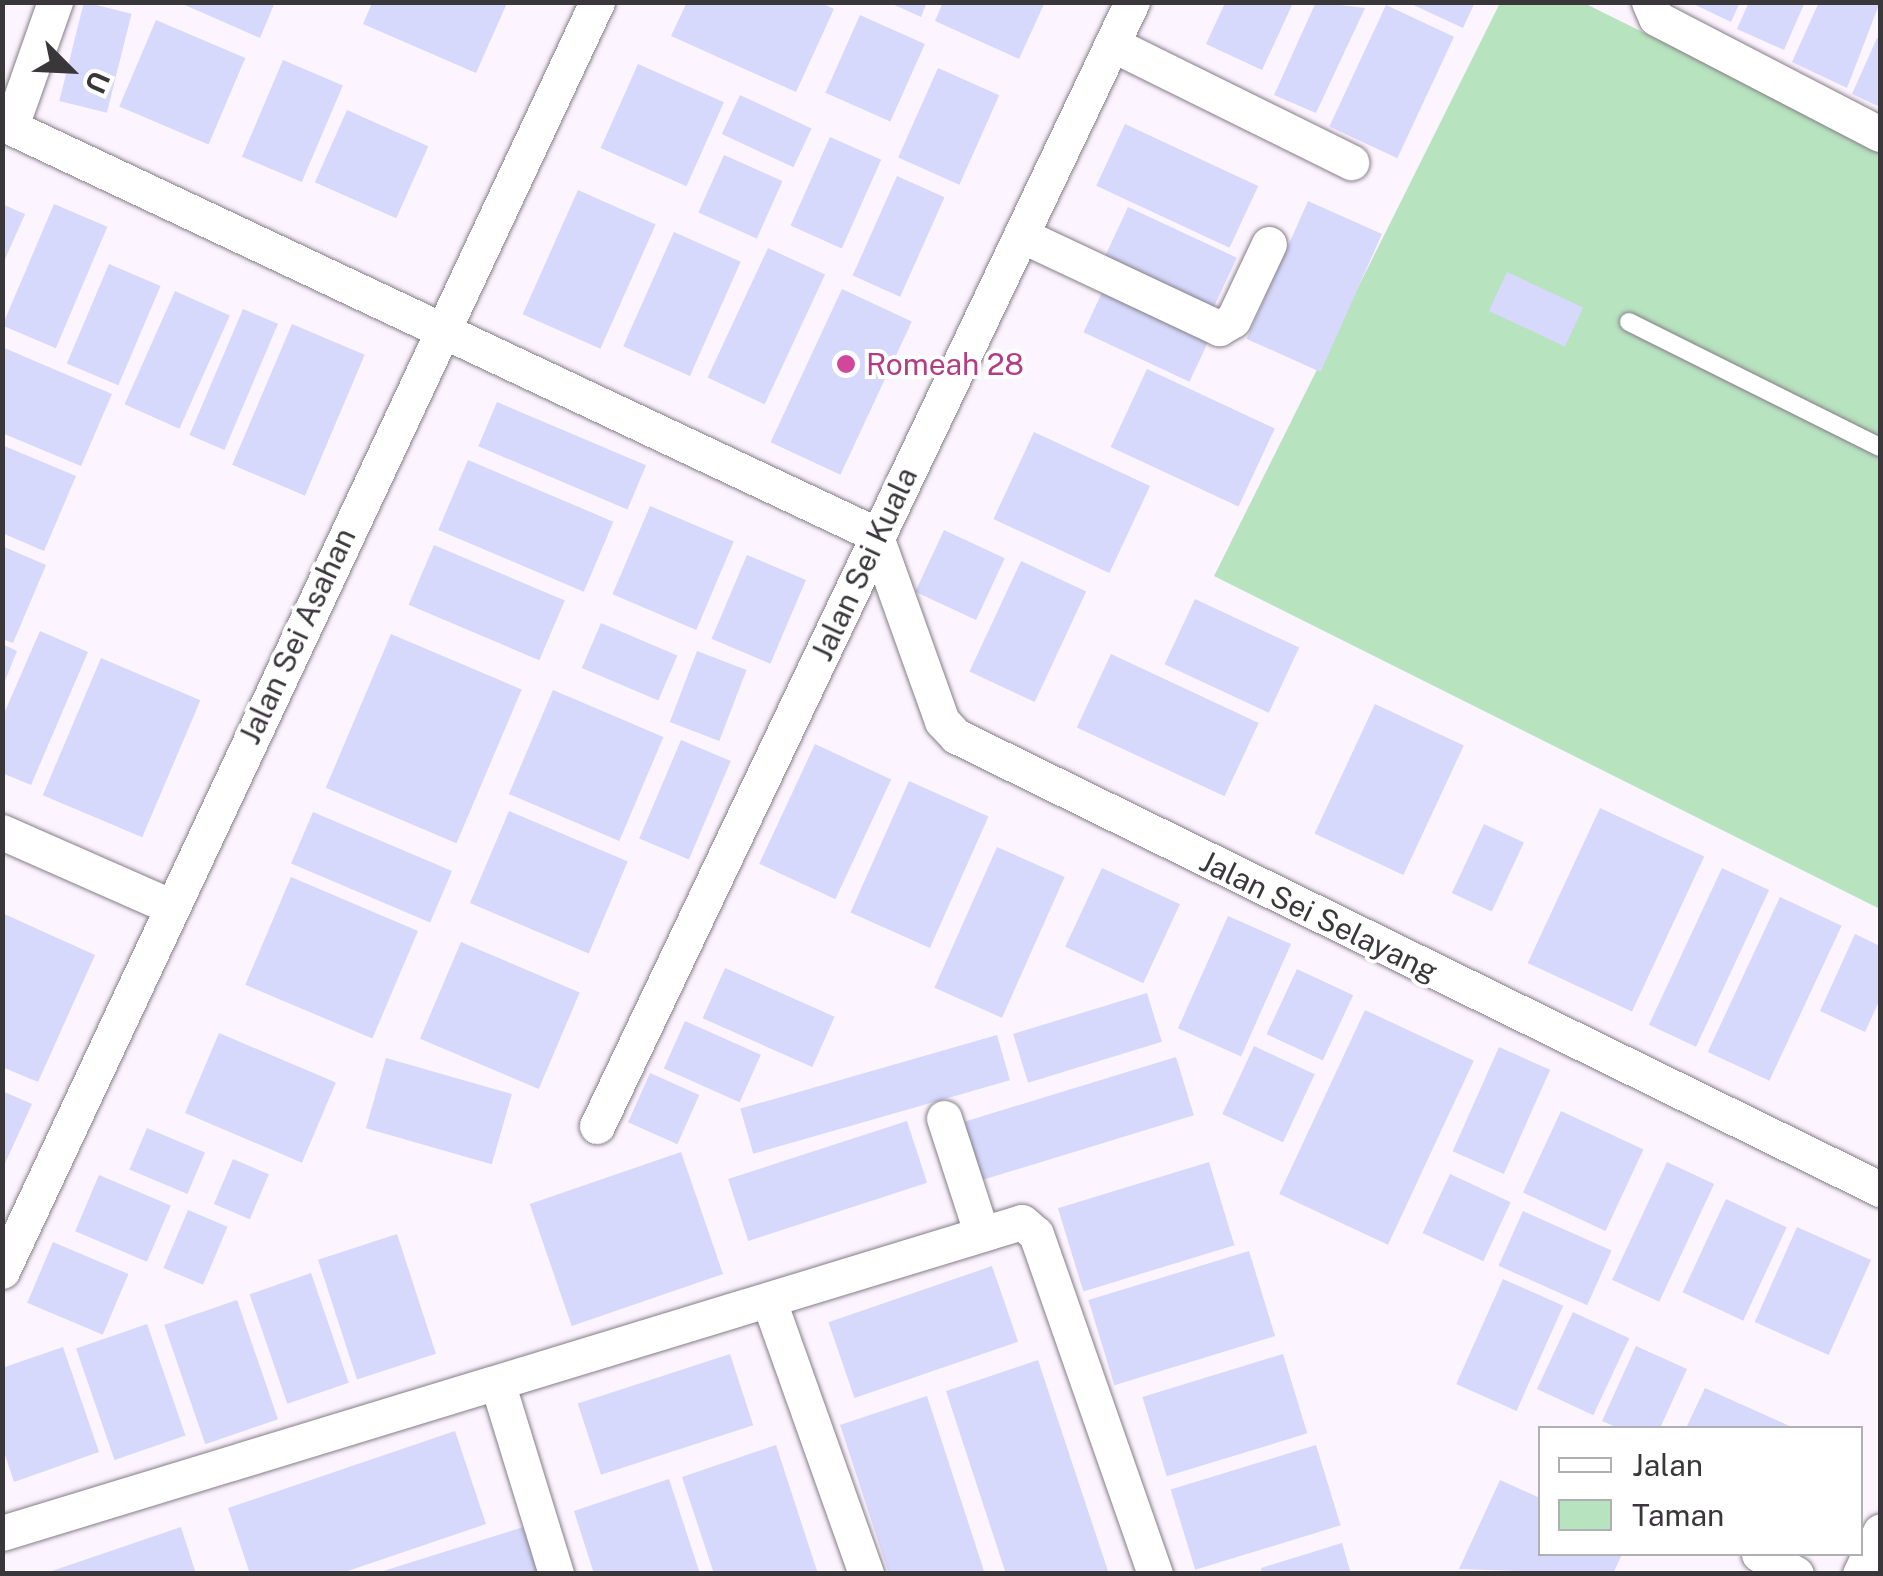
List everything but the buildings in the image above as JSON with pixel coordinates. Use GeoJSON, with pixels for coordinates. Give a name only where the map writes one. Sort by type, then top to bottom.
{"type":"FeatureCollection","features":[{"type":"Feature","properties":{"kind":"street"},"geometry":{"type":"LineString","coordinates":[[55,2],[6,124],[875,534]]}},
{"type":"Feature","properties":{"kind":"street","name":"Jalan Sei Asahan"},"geometry":{"type":"LineString","coordinates":[[2,1271],[440,328],[597,2]]}},
{"type":"Feature","properties":{"kind":"street","name":"Jalan Sei Kuala"},"geometry":{"type":"LineString","coordinates":[[597,1126],[875,534],[1132,2]]}},
{"type":"Feature","properties":{"kind":"street"},"geometry":{"type":"LineString","coordinates":[[1649,2],[1656,18],[1880,134]]}},
{"type":"Feature","properties":{"kind":"street"},"geometry":{"type":"LineString","coordinates":[[1112,44],[1351,162]]}},
{"type":"Feature","properties":{"kind":"street"},"geometry":{"type":"LineString","coordinates":[[1020,235],[1219,328],[1232,320],[1269,244]]}},
{"type":"Feature","properties":{"kind":"street","name":"Jalan Sei Selayang"},"geometry":{"type":"LineString","coordinates":[[875,534],[942,721],[956,736],[1880,1189]]}},
{"type":"Feature","properties":{"kind":"street"},"geometry":{"type":"LineString","coordinates":[[2,832],[172,907]]}},
{"type":"Feature","properties":{"kind":"street"},"geometry":{"type":"LineString","coordinates":[[944,1118],[980,1232]]}},
{"type":"Feature","properties":{"kind":"street"},"geometry":{"type":"LineString","coordinates":[[2,1533],[498,1385],[1022,1222],[1036,1234],[1155,1574]]}},
{"type":"Feature","properties":{"kind":"street"},"geometry":{"type":"LineString","coordinates":[[769,1302],[866,1574]]}},
{"type":"Feature","properties":{"kind":"street"},"geometry":{"type":"LineString","coordinates":[[498,1385],[556,1574]]}},
{"type":"Feature","properties":{"kind":"street"},"geometry":{"type":"LineString","coordinates":[[1860,1574],[1880,1532]]}},
{"type":"Feature","properties":{"kind":"street"},"geometry":{"type":"LineString","coordinates":[[1763,1556],[1796,1574]]}},
{"type":"Feature","properties":{"kind":"lane"},"geometry":{"type":"LineString","coordinates":[[1628,322],[1880,447]]}},
{"type":"Feature","properties":{"kind":"green space"},"geometry":{"type":"Polygon","coordinates":[[[1500,3],[1584,3],[1880,150],[1880,909],[1214,576],[1500,3]]]}},
{"type":"Feature","properties":{"kind":"place","name":"Romeah 28"},"geometry":{"type":"Point","coordinates":[846,364]}}]}
